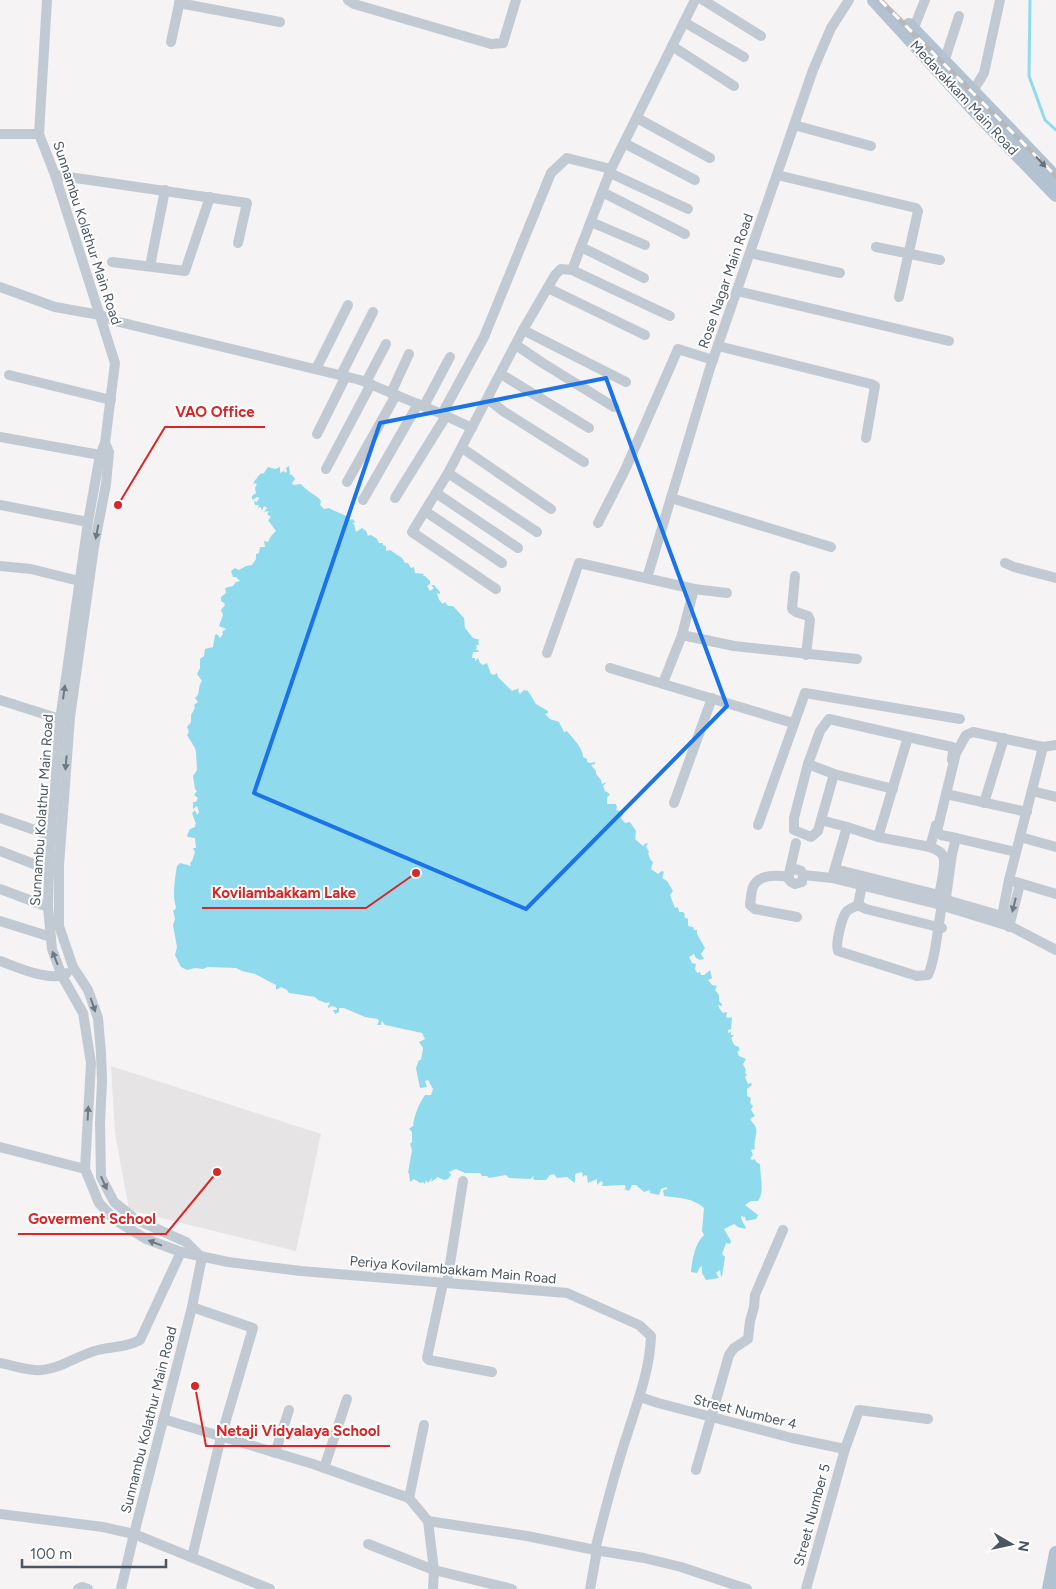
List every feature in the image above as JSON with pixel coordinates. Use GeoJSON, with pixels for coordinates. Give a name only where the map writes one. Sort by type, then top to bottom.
{"type":"FeatureCollection","features":[{"type":"Feature","properties":{"kind":"main road","name":"Medavakkam Main Road"},"geometry":{"type":"LineString","coordinates":[[874,0],[971,107],[1056,195]]}},
{"type":"Feature","properties":{"kind":"main road"},"geometry":{"type":"LineString","coordinates":[[886,0],[1056,178]]}},
{"type":"Feature","properties":{"kind":"main road"},"geometry":{"type":"LineString","coordinates":[[1049,1589],[1056,1553]]}},
{"type":"Feature","properties":{"kind":"street","name":"Sunnambu Kolathur Main Road"},"geometry":{"type":"LineString","coordinates":[[47,0],[40,134],[116,363],[105,443],[100,455],[79,582],[77,632]]}},
{"type":"Feature","properties":{"kind":"street"},"geometry":{"type":"LineString","coordinates":[[348,0],[354,4],[491,44],[503,43],[516,0]]}},
{"type":"Feature","properties":{"kind":"street"},"geometry":{"type":"LineString","coordinates":[[572,270],[611,171],[695,0]]}},
{"type":"Feature","properties":{"kind":"street"},"geometry":{"type":"LineString","coordinates":[[703,0],[761,36]]}},
{"type":"Feature","properties":{"kind":"street","name":"Rose Nagar Main Road"},"geometry":{"type":"LineString","coordinates":[[647,578],[718,346],[813,70],[831,28],[849,0]]}},
{"type":"Feature","properties":{"kind":"street"},"geometry":{"type":"LineString","coordinates":[[914,30],[925,0]]}},
{"type":"Feature","properties":{"kind":"street"},"geometry":{"type":"LineString","coordinates":[[973,90],[984,73],[1000,0]]}},
{"type":"Feature","properties":{"kind":"street"},"geometry":{"type":"LineString","coordinates":[[171,42],[179,2],[280,22]]}},
{"type":"Feature","properties":{"kind":"street"},"geometry":{"type":"LineString","coordinates":[[944,62],[959,16]]}},
{"type":"Feature","properties":{"kind":"street"},"geometry":{"type":"LineString","coordinates":[[684,22],[744,57]]}},
{"type":"Feature","properties":{"kind":"street"},"geometry":{"type":"LineString","coordinates":[[672,46],[734,86]]}},
{"type":"Feature","properties":{"kind":"street"},"geometry":{"type":"LineString","coordinates":[[637,118],[710,158]]}},
{"type":"Feature","properties":{"kind":"street"},"geometry":{"type":"LineString","coordinates":[[794,125],[870,146]]}},
{"type":"Feature","properties":{"kind":"street"},"geometry":{"type":"LineString","coordinates":[[0,134],[40,134]]}},
{"type":"Feature","properties":{"kind":"street"},"geometry":{"type":"LineString","coordinates":[[624,143],[695,180]]}},
{"type":"Feature","properties":{"kind":"street"},"geometry":{"type":"LineString","coordinates":[[395,498],[444,415],[484,337],[551,173],[567,158],[611,171],[688,209]]}},
{"type":"Feature","properties":{"kind":"street"},"geometry":{"type":"LineString","coordinates":[[55,175],[248,203],[238,243]]}},
{"type":"Feature","properties":{"kind":"street"},"geometry":{"type":"LineString","coordinates":[[777,175],[916,208],[918,211],[899,297]]}},
{"type":"Feature","properties":{"kind":"street"},"geometry":{"type":"LineString","coordinates":[[150,266],[165,190]]}},
{"type":"Feature","properties":{"kind":"street"},"geometry":{"type":"LineString","coordinates":[[602,192],[685,234]]}},
{"type":"Feature","properties":{"kind":"street"},"geometry":{"type":"LineString","coordinates":[[112,262],[185,271],[210,197]]}},
{"type":"Feature","properties":{"kind":"street"},"geometry":{"type":"LineString","coordinates":[[591,222],[645,245]]}},
{"type":"Feature","properties":{"kind":"street"},"geometry":{"type":"LineString","coordinates":[[581,247],[644,278]]}},
{"type":"Feature","properties":{"kind":"street"},"geometry":{"type":"LineString","coordinates":[[876,247],[940,260]]}},
{"type":"Feature","properties":{"kind":"street"},"geometry":{"type":"LineString","coordinates":[[750,253],[840,273]]}},
{"type":"Feature","properties":{"kind":"street"},"geometry":{"type":"LineString","coordinates":[[496,589],[412,532],[462,448],[523,330],[555,275],[561,269],[572,270],[670,316]]}},
{"type":"Feature","properties":{"kind":"street"},"geometry":{"type":"LineString","coordinates":[[0,287],[56,306],[100,315],[115,321],[368,383],[472,428]]}},
{"type":"Feature","properties":{"kind":"street"},"geometry":{"type":"LineString","coordinates":[[548,288],[645,335]]}},
{"type":"Feature","properties":{"kind":"street"},"geometry":{"type":"LineString","coordinates":[[738,291],[949,341]]}},
{"type":"Feature","properties":{"kind":"street"},"geometry":{"type":"LineString","coordinates":[[316,369],[348,305]]}},
{"type":"Feature","properties":{"kind":"street"},"geometry":{"type":"LineString","coordinates":[[317,434],[374,312]]}},
{"type":"Feature","properties":{"kind":"street"},"geometry":{"type":"LineString","coordinates":[[523,330],[626,382]]}},
{"type":"Feature","properties":{"kind":"street"},"geometry":{"type":"LineString","coordinates":[[326,469],[386,344]]}},
{"type":"Feature","properties":{"kind":"street"},"geometry":{"type":"LineString","coordinates":[[516,345],[614,406]]}},
{"type":"Feature","properties":{"kind":"street"},"geometry":{"type":"LineString","coordinates":[[718,346],[875,386],[866,438]]}},
{"type":"Feature","properties":{"kind":"street"},"geometry":{"type":"LineString","coordinates":[[598,523],[625,470],[678,349],[714,360]]}},
{"type":"Feature","properties":{"kind":"street"},"geometry":{"type":"LineString","coordinates":[[348,482],[394,394],[409,354]]}},
{"type":"Feature","properties":{"kind":"street"},"geometry":{"type":"LineString","coordinates":[[362,500],[450,357]]}},
{"type":"Feature","properties":{"kind":"street"},"geometry":{"type":"LineString","coordinates":[[501,374],[589,428]]}},
{"type":"Feature","properties":{"kind":"street"},"geometry":{"type":"LineString","coordinates":[[9,375],[111,400]]}},
{"type":"Feature","properties":{"kind":"street"},"geometry":{"type":"LineString","coordinates":[[488,399],[503,411],[584,462]]}},
{"type":"Feature","properties":{"kind":"street"},"geometry":{"type":"LineString","coordinates":[[0,437],[100,455]]}},
{"type":"Feature","properties":{"kind":"street","name":"Sunnambu Kolathur Main Road"},"geometry":{"type":"LineString","coordinates":[[105,443],[109,452],[106,484],[77,632],[52,836],[48,907],[52,950],[62,976],[83,1013],[91,1063],[85,1169],[99,1203],[115,1220],[146,1239],[181,1252],[202,1257]]}},
{"type":"Feature","properties":{"kind":"street"},"geometry":{"type":"LineString","coordinates":[[462,448],[551,509]]}},
{"type":"Feature","properties":{"kind":"street"},"geometry":{"type":"LineString","coordinates":[[448,473],[538,532]]}},
{"type":"Feature","properties":{"kind":"street"},"geometry":{"type":"LineString","coordinates":[[436,493],[518,548]]}},
{"type":"Feature","properties":{"kind":"street"},"geometry":{"type":"LineString","coordinates":[[671,498],[831,547]]}},
{"type":"Feature","properties":{"kind":"street"},"geometry":{"type":"LineString","coordinates":[[0,505],[88,522]]}},
{"type":"Feature","properties":{"kind":"street"},"geometry":{"type":"LineString","coordinates":[[425,511],[502,563]]}},
{"type":"Feature","properties":{"kind":"street"},"geometry":{"type":"LineString","coordinates":[[547,653],[579,562],[694,589],[727,593]]}},
{"type":"Feature","properties":{"kind":"street"},"geometry":{"type":"LineString","coordinates":[[1005,563],[1056,578]]}},
{"type":"Feature","properties":{"kind":"street"},"geometry":{"type":"LineString","coordinates":[[0,566],[31,569],[79,582]]}},
{"type":"Feature","properties":{"kind":"street"},"geometry":{"type":"LineString","coordinates":[[795,576],[792,609],[808,616],[810,620],[806,655]]}},
{"type":"Feature","properties":{"kind":"street"},"geometry":{"type":"LineString","coordinates":[[662,683],[682,635],[694,589]]}},
{"type":"Feature","properties":{"kind":"street"},"geometry":{"type":"LineString","coordinates":[[682,635],[734,646],[857,659]]}},
{"type":"Feature","properties":{"kind":"street"},"geometry":{"type":"LineString","coordinates":[[610,668],[793,723]]}},
{"type":"Feature","properties":{"kind":"street"},"geometry":{"type":"LineString","coordinates":[[758,825],[805,693],[960,719]]}},
{"type":"Feature","properties":{"kind":"street"},"geometry":{"type":"LineString","coordinates":[[674,803],[712,698]]}},
{"type":"Feature","properties":{"kind":"street"},"geometry":{"type":"LineString","coordinates":[[0,700],[65,721]]}},
{"type":"Feature","properties":{"kind":"street"},"geometry":{"type":"LineString","coordinates":[[834,774],[818,831],[811,837],[794,830],[794,818],[808,764],[820,731],[829,719],[953,749],[930,848]]}},
{"type":"Feature","properties":{"kind":"street","name":"Sunnambu Kolathur Main Road"},"geometry":{"type":"LineString","coordinates":[[65,721],[58,926],[74,969],[88,990],[98,1018],[102,1053],[100,1178],[114,1202],[128,1213],[186,1242],[202,1257]]}},
{"type":"Feature","properties":{"kind":"street"},"geometry":{"type":"LineString","coordinates":[[1016,852],[941,835],[937,831],[956,753],[966,735],[973,732],[1043,747],[1056,745]]}},
{"type":"Feature","properties":{"kind":"street"},"geometry":{"type":"LineString","coordinates":[[878,837],[908,737]]}},
{"type":"Feature","properties":{"kind":"street"},"geometry":{"type":"LineString","coordinates":[[984,803],[1004,738]]}},
{"type":"Feature","properties":{"kind":"street"},"geometry":{"type":"LineString","coordinates":[[1003,922],[1009,880],[1043,747]]}},
{"type":"Feature","properties":{"kind":"street"},"geometry":{"type":"LineString","coordinates":[[808,764],[834,774],[893,789]]}},
{"type":"Feature","properties":{"kind":"street"},"geometry":{"type":"LineString","coordinates":[[1032,791],[1056,797]]}},
{"type":"Feature","properties":{"kind":"street"},"geometry":{"type":"LineString","coordinates":[[946,794],[1027,812]]}},
{"type":"Feature","properties":{"kind":"street"},"geometry":{"type":"LineString","coordinates":[[0,818],[52,836]]}},
{"type":"Feature","properties":{"kind":"street"},"geometry":{"type":"LineString","coordinates":[[821,820],[878,837],[930,848],[939,851],[943,855],[944,864],[939,902],[940,927],[933,964],[928,974],[918,976],[838,951],[836,948],[846,912],[858,905]]}},
{"type":"Feature","properties":{"kind":"street"},"geometry":{"type":"LineString","coordinates":[[834,874],[847,827]]}},
{"type":"Feature","properties":{"kind":"street"},"geometry":{"type":"LineString","coordinates":[[956,838],[946,897],[950,901],[1003,922],[1056,950]]}},
{"type":"Feature","properties":{"kind":"street"},"geometry":{"type":"LineString","coordinates":[[1020,838],[1056,847]]}},
{"type":"Feature","properties":{"kind":"street"},"geometry":{"type":"LineString","coordinates":[[796,843],[791,863],[791,882],[798,884],[802,882],[804,875],[834,874],[939,902],[1003,922]]}},
{"type":"Feature","properties":{"kind":"street"},"geometry":{"type":"LineString","coordinates":[[0,851],[49,870]]}},
{"type":"Feature","properties":{"kind":"street"},"geometry":{"type":"LineString","coordinates":[[790,874],[761,879],[754,885],[750,904],[755,909],[797,917]]}},
{"type":"Feature","properties":{"kind":"street"},"geometry":{"type":"LineString","coordinates":[[834,874],[862,886],[939,902]]}},
{"type":"Feature","properties":{"kind":"street"},"geometry":{"type":"LineString","coordinates":[[1009,880],[1056,894]]}},
{"type":"Feature","properties":{"kind":"street"},"geometry":{"type":"LineString","coordinates":[[1003,922],[1020,884]]}},
{"type":"Feature","properties":{"kind":"street"},"geometry":{"type":"LineString","coordinates":[[858,905],[862,886]]}},
{"type":"Feature","properties":{"kind":"street"},"geometry":{"type":"LineString","coordinates":[[0,889],[48,907]]}},
{"type":"Feature","properties":{"kind":"street"},"geometry":{"type":"LineString","coordinates":[[858,905],[866,909],[940,927]]}},
{"type":"Feature","properties":{"kind":"street"},"geometry":{"type":"LineString","coordinates":[[0,921],[51,937]]}},
{"type":"Feature","properties":{"kind":"street"},"geometry":{"type":"LineString","coordinates":[[0,961],[46,976],[62,976],[74,969]]}},
{"type":"Feature","properties":{"kind":"street"},"geometry":{"type":"LineString","coordinates":[[0,1147],[85,1169]]}},
{"type":"Feature","properties":{"kind":"street"},"geometry":{"type":"LineString","coordinates":[[463,1181],[446,1283],[427,1358],[429,1360],[492,1372]]}},
{"type":"Feature","properties":{"kind":"street"},"geometry":{"type":"LineString","coordinates":[[696,1470],[729,1355],[734,1348],[748,1340],[754,1295],[783,1230]]}},
{"type":"Feature","properties":{"kind":"street"},"geometry":{"type":"LineString","coordinates":[[0,1363],[35,1370],[51,1369],[96,1350],[129,1346],[140,1340],[181,1252]]}},
{"type":"Feature","properties":{"kind":"street","name":"Sunnambu Kolathur Main Road"},"geometry":{"type":"LineString","coordinates":[[202,1257],[192,1307],[134,1534],[270,1589]]}},
{"type":"Feature","properties":{"kind":"street","name":"Periya Kovilambakkam Main Road"},"geometry":{"type":"LineString","coordinates":[[202,1257],[300,1271],[567,1294],[639,1324],[651,1336],[650,1354],[640,1397],[594,1550],[596,1556],[590,1589]]}},
{"type":"Feature","properties":{"kind":"street"},"geometry":{"type":"LineString","coordinates":[[192,1307],[253,1328],[221,1437],[192,1558]]}},
{"type":"Feature","properties":{"kind":"street","name":"Street Number 4"},"geometry":{"type":"LineString","coordinates":[[640,1397],[792,1438],[845,1449]]}},
{"type":"Feature","properties":{"kind":"street"},"geometry":{"type":"LineString","coordinates":[[324,1468],[347,1399]]}},
{"type":"Feature","properties":{"kind":"street"},"geometry":{"type":"LineString","coordinates":[[276,1453],[289,1410]]}},
{"type":"Feature","properties":{"kind":"street","name":"Street Number 5"},"geometry":{"type":"LineString","coordinates":[[806,1589],[845,1449],[859,1410],[928,1419]]}},
{"type":"Feature","properties":{"kind":"street"},"geometry":{"type":"LineString","coordinates":[[163,1420],[324,1468],[409,1498],[428,1521],[434,1570],[433,1589]]}},
{"type":"Feature","properties":{"kind":"street"},"geometry":{"type":"LineString","coordinates":[[409,1498],[424,1426]]}},
{"type":"Feature","properties":{"kind":"street"},"geometry":{"type":"LineString","coordinates":[[0,1514],[103,1527],[134,1534],[121,1589]]}},
{"type":"Feature","properties":{"kind":"street"},"geometry":{"type":"LineString","coordinates":[[428,1521],[527,1536],[644,1558],[681,1567],[747,1589]]}},
{"type":"Feature","properties":{"kind":"street"},"geometry":{"type":"LineString","coordinates":[[368,1544],[434,1570],[512,1589]]}},
{"type":"Feature","properties":{"kind":"street"},"geometry":{"type":"LineString","coordinates":[[78,1589],[82,1586],[88,1589]]}},
{"type":"Feature","properties":{"kind":"highlighted area"},"geometry":{"type":"Polygon","coordinates":[[[606,378],[727,706],[526,909],[254,793],[380,423],[606,378]]]}},
{"type":"Feature","properties":{"kind":"shaded area"},"geometry":{"type":"Polygon","coordinates":[[[111,1066],[321,1134],[296,1251],[129,1210],[115,1133],[111,1066]]]}},
{"type":"Feature","properties":{"kind":"water"},"geometry":{"type":"Polygon","coordinates":[[[289,466],[289,474],[295,479],[292,483],[293,485],[301,484],[321,501],[320,505],[324,509],[329,508],[347,516],[350,520],[353,519],[355,522],[352,524],[354,524],[356,532],[362,528],[368,536],[371,535],[379,543],[383,543],[386,546],[386,551],[390,550],[402,558],[405,563],[408,563],[411,568],[414,567],[415,573],[424,574],[423,576],[430,581],[430,584],[427,586],[430,591],[434,588],[431,585],[434,585],[440,592],[440,594],[437,593],[441,602],[443,604],[445,602],[448,606],[453,606],[464,618],[465,628],[473,638],[480,640],[475,650],[479,652],[473,652],[472,658],[475,658],[475,661],[478,658],[483,665],[487,663],[491,674],[497,673],[498,677],[512,691],[519,688],[520,694],[524,690],[528,691],[536,704],[548,711],[545,714],[550,719],[559,722],[564,732],[567,731],[579,746],[587,762],[595,762],[595,764],[591,765],[602,784],[607,782],[603,786],[605,791],[610,794],[607,798],[607,804],[616,804],[616,810],[623,814],[621,818],[625,823],[630,822],[636,831],[635,839],[643,846],[646,843],[648,844],[646,846],[650,859],[653,862],[651,869],[658,874],[662,871],[664,872],[662,878],[667,881],[673,891],[670,895],[675,908],[678,907],[679,912],[685,914],[684,917],[688,919],[688,926],[697,930],[697,934],[705,948],[701,954],[704,959],[696,958],[694,954],[689,957],[692,963],[696,964],[695,969],[697,973],[700,972],[701,975],[704,975],[710,970],[712,978],[708,980],[712,985],[717,986],[715,990],[722,1004],[722,1006],[718,1005],[719,1008],[723,1013],[727,1012],[726,1017],[732,1017],[731,1029],[728,1030],[728,1033],[731,1032],[731,1035],[734,1035],[731,1038],[734,1045],[739,1047],[740,1050],[737,1052],[739,1056],[746,1059],[743,1064],[747,1075],[745,1077],[748,1084],[751,1083],[752,1085],[747,1089],[747,1096],[751,1098],[750,1103],[753,1106],[751,1110],[755,1116],[750,1119],[755,1125],[756,1130],[755,1149],[751,1150],[753,1155],[750,1158],[752,1160],[755,1159],[760,1164],[762,1184],[758,1201],[751,1201],[745,1205],[758,1215],[756,1219],[746,1221],[745,1217],[741,1216],[746,1229],[734,1224],[724,1229],[731,1241],[730,1244],[726,1243],[722,1254],[725,1257],[721,1277],[720,1270],[716,1273],[719,1278],[706,1280],[702,1273],[702,1266],[697,1273],[691,1272],[696,1247],[704,1235],[702,1231],[704,1208],[690,1200],[664,1196],[663,1190],[667,1189],[667,1187],[661,1189],[659,1195],[650,1193],[650,1190],[644,1192],[636,1185],[632,1185],[629,1191],[624,1189],[626,1188],[625,1185],[602,1186],[603,1183],[601,1181],[597,1185],[597,1179],[588,1183],[587,1176],[583,1177],[582,1172],[575,1174],[575,1183],[567,1177],[557,1178],[554,1174],[550,1175],[546,1180],[535,1180],[533,1179],[534,1176],[530,1179],[509,1178],[506,1175],[489,1178],[482,1176],[480,1173],[465,1173],[456,1169],[449,1172],[451,1175],[448,1179],[444,1180],[438,1177],[431,1182],[432,1178],[428,1183],[426,1180],[425,1184],[414,1179],[410,1182],[408,1173],[412,1150],[410,1144],[412,1142],[412,1132],[409,1129],[414,1125],[419,1105],[423,1098],[425,1095],[431,1095],[433,1089],[428,1080],[425,1081],[427,1087],[420,1088],[416,1068],[419,1060],[421,1060],[423,1048],[419,1042],[425,1039],[422,1033],[385,1025],[382,1021],[381,1025],[377,1025],[378,1019],[365,1017],[344,1008],[339,1008],[339,1012],[335,1014],[333,1010],[337,1010],[337,1008],[332,1006],[328,1008],[329,1002],[326,1003],[315,997],[289,993],[281,987],[276,990],[276,985],[255,974],[236,968],[208,967],[187,970],[181,967],[175,955],[177,947],[173,925],[175,919],[173,910],[176,907],[174,887],[177,866],[180,863],[191,866],[190,863],[195,852],[193,848],[196,848],[195,838],[188,837],[187,835],[196,824],[192,813],[195,810],[197,815],[199,812],[197,806],[193,809],[193,802],[196,802],[198,798],[194,795],[197,791],[193,776],[197,770],[196,752],[187,735],[189,732],[187,727],[191,722],[191,715],[195,708],[194,705],[198,702],[195,698],[202,681],[197,674],[200,668],[200,659],[204,656],[205,649],[213,647],[215,635],[217,634],[220,638],[223,634],[222,632],[226,629],[219,626],[223,615],[221,610],[225,605],[221,601],[221,597],[226,593],[225,588],[233,586],[236,582],[240,581],[233,577],[231,571],[235,568],[239,570],[252,565],[256,559],[256,554],[259,553],[260,547],[265,547],[264,541],[268,542],[276,531],[268,520],[271,517],[267,514],[269,511],[264,512],[267,508],[264,506],[262,511],[261,507],[258,508],[259,505],[255,505],[254,501],[257,502],[259,498],[257,497],[253,500],[252,498],[256,493],[255,488],[257,484],[253,483],[268,467],[275,469],[280,467],[280,473],[284,471],[286,473],[286,468],[289,466]]]}},
{"type":"Feature","properties":{"kind":"waterway"},"geometry":{"type":"LineString","coordinates":[[1030,0],[1029,76],[1045,120],[1056,130]]}},
{"type":"Feature","properties":{"kind":"railway"},"geometry":{"type":"LineString","coordinates":[[880,0],[1056,176]]}},
{"type":"Feature","properties":{"kind":"place","name":"VAO Office"},"geometry":{"type":"Point","coordinates":[118,505]}},
{"type":"Feature","properties":{"kind":"place","name":"Kovilambakkam Lake"},"geometry":{"type":"Point","coordinates":[416,873]}},
{"type":"Feature","properties":{"kind":"place","name":"Goverment School"},"geometry":{"type":"Point","coordinates":[217,1172]}},
{"type":"Feature","properties":{"kind":"place","name":"Netaji Vidyalaya School"},"geometry":{"type":"Point","coordinates":[195,1386]}}]}
